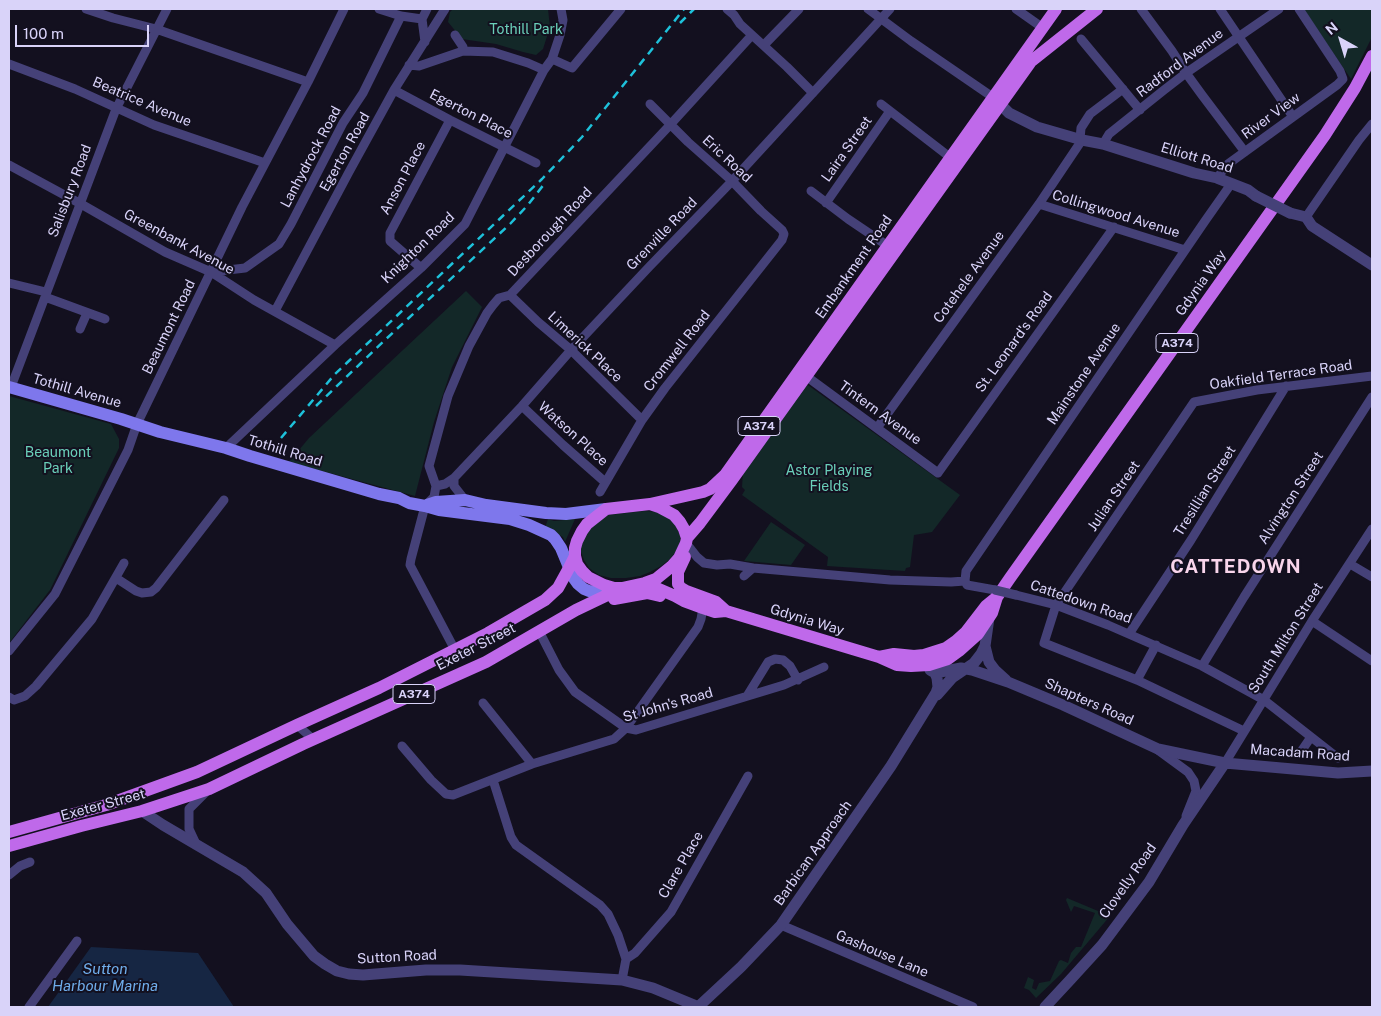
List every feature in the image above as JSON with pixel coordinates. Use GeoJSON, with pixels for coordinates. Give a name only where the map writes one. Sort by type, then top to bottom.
{"type":"FeatureCollection","features":[{"type":"Feature","properties":{"kind":"main road","name":"Embankment Road"},"geometry":{"type":"LineString","coordinates":[[686,543],[806,376],[997,101],[1009,76],[1056,9]]}},
{"type":"Feature","properties":{"kind":"main road"},"geometry":{"type":"LineString","coordinates":[[1030,63],[1097,9]]}},
{"type":"Feature","properties":{"kind":"main road","name":"Gdynia Way"},"geometry":{"type":"LineString","coordinates":[[878,657],[894,654],[924,655],[946,648],[966,632],[986,606],[997,597],[1325,134],[1355,88],[1372,56]]}},
{"type":"Feature","properties":{"kind":"main road","name":"Embankment Road"},"geometry":{"type":"LineString","coordinates":[[650,504],[703,492],[710,489],[725,475],[951,158],[1030,63]]}},
{"type":"Feature","properties":{"kind":"main road","name":"A374"},"geometry":{"type":"LineString","coordinates":[[1009,76],[1030,63]]}},
{"type":"Feature","properties":{"kind":"main road"},"geometry":{"type":"LineString","coordinates":[[1355,88],[1372,68]]}},
{"type":"Feature","properties":{"kind":"main road","name":"Tothill Avenue"},"geometry":{"type":"LineString","coordinates":[[10,387],[136,424]]}},
{"type":"Feature","properties":{"kind":"main road","name":"Tothill Road"},"geometry":{"type":"LineString","coordinates":[[136,424],[160,432],[226,448],[379,494],[399,498],[409,503],[439,510],[467,512],[510,519],[529,525],[551,535],[555,539],[578,584],[589,591],[597,592],[618,588]]}},
{"type":"Feature","properties":{"kind":"main road","name":"Tothill Road"},"geometry":{"type":"LineString","coordinates":[[425,506],[436,502],[465,500],[486,505],[546,513],[566,514],[606,509]]}},
{"type":"Feature","properties":{"kind":"main road"},"geometry":{"type":"LineString","coordinates":[[650,504],[674,515],[680,522],[686,543],[672,566],[656,579],[645,584],[618,588],[594,581],[588,577],[577,564],[575,548],[587,524],[606,509],[650,504]]}},
{"type":"Feature","properties":{"kind":"main road","name":"Gdynia Way"},"geometry":{"type":"LineString","coordinates":[[686,543],[686,555],[678,572],[678,584],[686,592],[716,602],[726,611]]}},
{"type":"Feature","properties":{"kind":"main road","name":"Exeter Street"},"geometry":{"type":"LineString","coordinates":[[9,832],[106,805],[197,772],[379,688],[488,633],[545,600],[558,588],[575,556]]}},
{"type":"Feature","properties":{"kind":"main road","name":"Gdynia Way"},"geometry":{"type":"LineString","coordinates":[[645,584],[715,612],[726,611],[878,657],[892,664],[919,666],[940,662],[959,652],[972,641],[992,613],[997,597]]}},
{"type":"Feature","properties":{"kind":"main road","name":"Exeter Street"},"geometry":{"type":"LineString","coordinates":[[11,848],[81,826],[142,811],[209,789],[486,662],[618,588]]}},
{"type":"Feature","properties":{"kind":"main road","name":"A374"},"geometry":{"type":"LineString","coordinates":[[576,610],[626,596],[647,593],[680,602],[684,601]]}},
{"type":"Feature","properties":{"kind":"main road"},"geometry":{"type":"LineString","coordinates":[[106,805],[118,805],[142,811]]}},
{"type":"Feature","properties":{"kind":"street"},"geometry":{"type":"LineString","coordinates":[[86,9],[156,29],[308,82]]}},
{"type":"Feature","properties":{"kind":"street","name":"Salisbury Road"},"geometry":{"type":"LineString","coordinates":[[10,387],[116,109],[167,9]]}},
{"type":"Feature","properties":{"kind":"street","name":"Beaumont Road"},"geometry":{"type":"LineString","coordinates":[[9,651],[55,594],[128,450],[136,424],[242,207],[344,9]]}},
{"type":"Feature","properties":{"kind":"street"},"geometry":{"type":"LineString","coordinates":[[379,9],[401,16],[422,19]]}},
{"type":"Feature","properties":{"kind":"street"},"geometry":{"type":"LineString","coordinates":[[425,42],[422,19],[427,9]]}},
{"type":"Feature","properties":{"kind":"street","name":"Egerton Road"},"geometry":{"type":"LineString","coordinates":[[274,311],[394,90],[445,9]]}},
{"type":"Feature","properties":{"kind":"street","name":"Knighton Road"},"geometry":{"type":"LineString","coordinates":[[226,448],[335,345],[421,268],[465,224],[544,70],[552,58],[560,36],[563,20],[561,9]]}},
{"type":"Feature","properties":{"kind":"street"},"geometry":{"type":"LineString","coordinates":[[552,58],[572,68],[621,9]]}},
{"type":"Feature","properties":{"kind":"street"},"geometry":{"type":"LineString","coordinates":[[727,9],[740,24],[813,93]]}},
{"type":"Feature","properties":{"kind":"street"},"geometry":{"type":"LineString","coordinates":[[764,46],[799,9]]}},
{"type":"Feature","properties":{"kind":"street"},"geometry":{"type":"LineString","coordinates":[[868,9],[997,101]]}},
{"type":"Feature","properties":{"kind":"street","name":"Grenville Road"},"geometry":{"type":"LineString","coordinates":[[436,486],[445,484],[454,478],[890,9]]}},
{"type":"Feature","properties":{"kind":"street"},"geometry":{"type":"LineString","coordinates":[[1016,9],[1043,28]]}},
{"type":"Feature","properties":{"kind":"street"},"geometry":{"type":"LineString","coordinates":[[1141,9],[1245,152]]}},
{"type":"Feature","properties":{"kind":"street"},"geometry":{"type":"LineString","coordinates":[[1220,9],[1293,117]]}},
{"type":"Feature","properties":{"kind":"street","name":"Radford Avenue"},"geometry":{"type":"LineString","coordinates":[[1103,144],[1109,134],[1186,73],[1279,9]]}},
{"type":"Feature","properties":{"kind":"street","name":"River View"},"geometry":{"type":"LineString","coordinates":[[1217,178],[1228,164],[1337,86],[1343,79],[1340,71],[1299,9]]}},
{"type":"Feature","properties":{"kind":"street","name":"Lanhydrock Road"},"geometry":{"type":"LineString","coordinates":[[211,272],[245,268],[279,244],[343,123],[363,93],[401,16]]}},
{"type":"Feature","properties":{"kind":"street"},"geometry":{"type":"LineString","coordinates":[[455,35],[463,47],[463,51]]}},
{"type":"Feature","properties":{"kind":"street","name":"Desborough Road"},"geometry":{"type":"LineString","coordinates":[[436,486],[430,466],[448,396],[469,346],[487,313],[499,298],[510,295],[752,35]]}},
{"type":"Feature","properties":{"kind":"street"},"geometry":{"type":"LineString","coordinates":[[1081,39],[1140,110]]}},
{"type":"Feature","properties":{"kind":"street"},"geometry":{"type":"LineString","coordinates":[[409,65],[419,66],[463,51],[493,52],[544,70]]}},
{"type":"Feature","properties":{"kind":"street","name":"Beatrice Avenue"},"geometry":{"type":"LineString","coordinates":[[9,64],[75,89],[154,125],[265,163]]}},
{"type":"Feature","properties":{"kind":"street","name":"Cotehele Avenue"},"geometry":{"type":"LineString","coordinates":[[877,428],[1039,204],[1081,140],[1082,128],[1090,114],[1122,89]]}},
{"type":"Feature","properties":{"kind":"street","name":"Egerton Place"},"geometry":{"type":"LineString","coordinates":[[394,90],[536,163]]}},
{"type":"Feature","properties":{"kind":"street","name":"Elliott Road"},"geometry":{"type":"LineString","coordinates":[[997,101],[1009,113],[1037,127],[1081,140],[1103,144],[1194,173],[1217,178],[1248,190],[1290,213],[1306,217],[1312,226],[1372,266]]}},
{"type":"Feature","properties":{"kind":"street","name":"Eric Road"},"geometry":{"type":"LineString","coordinates":[[650,104],[670,125],[732,181],[784,234]]}},
{"type":"Feature","properties":{"kind":"street"},"geometry":{"type":"LineString","coordinates":[[881,104],[951,158]]}},
{"type":"Feature","properties":{"kind":"street","name":"Laira Street"},"geometry":{"type":"LineString","coordinates":[[826,203],[890,111]]}},
{"type":"Feature","properties":{"kind":"street","name":"Anson Place"},"geometry":{"type":"LineString","coordinates":[[421,268],[390,241],[390,233],[450,120]]}},
{"type":"Feature","properties":{"kind":"street"},"geometry":{"type":"LineString","coordinates":[[1306,217],[1372,124]]}},
{"type":"Feature","properties":{"kind":"street","name":"Greenbank Avenue"},"geometry":{"type":"LineString","coordinates":[[9,165],[165,252],[211,272],[254,300],[335,345]]}},
{"type":"Feature","properties":{"kind":"street","name":"Mainstone Avenue"},"geometry":{"type":"LineString","coordinates":[[964,581],[966,571],[1231,184]]}},
{"type":"Feature","properties":{"kind":"street"},"geometry":{"type":"LineString","coordinates":[[811,191],[888,246]]}},
{"type":"Feature","properties":{"kind":"street","name":"Collingwood Avenue"},"geometry":{"type":"LineString","coordinates":[[1039,204],[1185,250]]}},
{"type":"Feature","properties":{"kind":"street","name":"St. Leonard's Road"},"geometry":{"type":"LineString","coordinates":[[938,473],[1114,227]]}},
{"type":"Feature","properties":{"kind":"street","name":"Cromwell Road"},"geometry":{"type":"LineString","coordinates":[[600,492],[642,420],[782,240],[784,234]]}},
{"type":"Feature","properties":{"kind":"street"},"geometry":{"type":"LineString","coordinates":[[9,283],[105,319]]}},
{"type":"Feature","properties":{"kind":"street","name":"Limerick Place"},"geometry":{"type":"LineString","coordinates":[[510,295],[571,350],[642,420]]}},
{"type":"Feature","properties":{"kind":"street"},"geometry":{"type":"LineString","coordinates":[[80,329],[87,313]]}},
{"type":"Feature","properties":{"kind":"street","name":"Tintern Avenue"},"geometry":{"type":"LineString","coordinates":[[806,376],[938,473]]}},
{"type":"Feature","properties":{"kind":"street","name":"Oakfield Terrace Road"},"geometry":{"type":"LineString","coordinates":[[1194,402],[1257,390],[1372,376]]}},
{"type":"Feature","properties":{"kind":"street","name":"Tresillian Street"},"geometry":{"type":"LineString","coordinates":[[1130,634],[1286,386]]}},
{"type":"Feature","properties":{"kind":"street","name":"Alvington Street"},"geometry":{"type":"LineString","coordinates":[[1202,666],[1372,397]]}},
{"type":"Feature","properties":{"kind":"street","name":"Julian Street"},"geometry":{"type":"LineString","coordinates":[[1137,680],[1044,643],[1056,605],[1194,402]]}},
{"type":"Feature","properties":{"kind":"street","name":"Watson Place"},"geometry":{"type":"LineString","coordinates":[[522,406],[605,482]]}},
{"type":"Feature","properties":{"kind":"street"},"geometry":{"type":"LineString","coordinates":[[454,478],[454,486],[465,500]]}},
{"type":"Feature","properties":{"kind":"street"},"geometry":{"type":"LineString","coordinates":[[436,486],[434,497],[425,506],[410,565],[455,650]]}},
{"type":"Feature","properties":{"kind":"street"},"geometry":{"type":"LineString","coordinates":[[116,578],[142,593],[150,592],[156,588],[224,500]]}},
{"type":"Feature","properties":{"kind":"street","name":"South Milton Street"},"geometry":{"type":"LineString","coordinates":[[1225,763],[1372,529]]}},
{"type":"Feature","properties":{"kind":"street","name":"Cattedown Road"},"geometry":{"type":"LineString","coordinates":[[686,543],[704,563],[717,566],[730,564],[754,568],[890,580],[964,581],[967,585],[985,587],[1056,605],[1130,634],[1202,666],[1264,700],[1338,758]]}},
{"type":"Feature","properties":{"kind":"street"},"geometry":{"type":"LineString","coordinates":[[9,697],[14,700],[25,696],[36,686],[92,619],[124,563]]}},
{"type":"Feature","properties":{"kind":"street"},"geometry":{"type":"LineString","coordinates":[[1350,564],[1372,578]]}},
{"type":"Feature","properties":{"kind":"street"},"geometry":{"type":"LineString","coordinates":[[744,576],[754,568]]}},
{"type":"Feature","properties":{"kind":"street"},"geometry":{"type":"LineString","coordinates":[[539,631],[558,670],[575,692],[626,728],[698,628],[703,608]]}},
{"type":"Feature","properties":{"kind":"street","name":"Barbican Approach"},"geometry":{"type":"LineString","coordinates":[[699,1007],[781,925],[898,756],[933,700],[952,678],[978,660],[985,646],[989,618]]}},
{"type":"Feature","properties":{"kind":"street"},"geometry":{"type":"LineString","coordinates":[[1312,622],[1372,662]]}},
{"type":"Feature","properties":{"kind":"street"},"geometry":{"type":"LineString","coordinates":[[1156,645],[1137,680],[1244,731]]}},
{"type":"Feature","properties":{"kind":"street","name":"Shapters Road"},"geometry":{"type":"LineString","coordinates":[[985,646],[989,662],[1008,682]]}},
{"type":"Feature","properties":{"kind":"street"},"geometry":{"type":"LineString","coordinates":[[747,696],[768,662],[783,660],[790,666],[798,680]]}},
{"type":"Feature","properties":{"kind":"street"},"geometry":{"type":"LineString","coordinates":[[919,666],[935,673]]}},
{"type":"Feature","properties":{"kind":"street","name":"St John's Road"},"geometry":{"type":"LineString","coordinates":[[402,746],[431,780],[446,794],[453,796],[532,764],[614,739],[626,728],[636,730],[784,686],[824,667]]}},
{"type":"Feature","properties":{"kind":"street","name":"Shapters Road"},"geometry":{"type":"LineString","coordinates":[[935,673],[961,668],[1008,682],[1158,749],[1188,772],[1194,782],[1196,791],[1190,802],[1183,825]]}},
{"type":"Feature","properties":{"kind":"street","name":"Barbican Approach"},"geometry":{"type":"LineString","coordinates":[[933,700],[938,687],[935,673]]}},
{"type":"Feature","properties":{"kind":"street"},"geometry":{"type":"LineString","coordinates":[[483,703],[532,764]]}},
{"type":"Feature","properties":{"kind":"street"},"geometry":{"type":"LineString","coordinates":[[296,725],[314,740]]}},
{"type":"Feature","properties":{"kind":"street"},"geometry":{"type":"LineString","coordinates":[[1300,753],[1311,737]]}},
{"type":"Feature","properties":{"kind":"street","name":"Shapters Road"},"geometry":{"type":"LineString","coordinates":[[1158,749],[1225,763]]}},
{"type":"Feature","properties":{"kind":"street","name":"Macadam Road"},"geometry":{"type":"LineString","coordinates":[[1225,763],[1338,773],[1372,771]]}},
{"type":"Feature","properties":{"kind":"street","name":"Clovelly Road"},"geometry":{"type":"LineString","coordinates":[[1045,1007],[1102,945],[1149,882],[1183,825],[1225,763]]}},
{"type":"Feature","properties":{"kind":"street","name":"Clare Place"},"geometry":{"type":"LineString","coordinates":[[626,959],[635,953],[671,912],[748,776]]}},
{"type":"Feature","properties":{"kind":"street"},"geometry":{"type":"LineString","coordinates":[[493,780],[511,837],[516,845],[600,905],[608,914],[626,959],[622,980]]}},
{"type":"Feature","properties":{"kind":"street"},"geometry":{"type":"LineString","coordinates":[[196,844],[189,829],[189,809],[209,789]]}},
{"type":"Feature","properties":{"kind":"street","name":"Sutton Road"},"geometry":{"type":"LineString","coordinates":[[142,811],[243,872],[264,891],[287,924],[314,956],[337,971],[363,976],[426,970],[460,970],[622,980],[653,988],[699,1007]]}},
{"type":"Feature","properties":{"kind":"street"},"geometry":{"type":"LineString","coordinates":[[9,875],[20,866],[30,862]]}},
{"type":"Feature","properties":{"kind":"street","name":"Gashouse Lane"},"geometry":{"type":"LineString","coordinates":[[781,925],[973,1007]]}},
{"type":"Feature","properties":{"kind":"street"},"geometry":{"type":"LineString","coordinates":[[29,1007],[77,941]]}},
{"type":"Feature","properties":{"kind":"green space","name":"Tothill Park"},"geometry":{"type":"Polygon","coordinates":[[[453,9],[548,9],[550,27],[543,49],[536,55],[496,44],[462,39],[448,22],[450,12],[453,9]]]}},
{"type":"Feature","properties":{"kind":"green space"},"geometry":{"type":"Polygon","coordinates":[[[1303,9],[1372,9],[1372,37],[1351,79],[1303,9]]]}},
{"type":"Feature","properties":{"kind":"green space"},"geometry":{"type":"Polygon","coordinates":[[[466,291],[482,307],[452,367],[434,422],[415,496],[289,462],[309,438],[466,291]]]}},
{"type":"Feature","properties":{"kind":"green space","name":"Astor Playing Fields"},"geometry":{"type":"Polygon","coordinates":[[[805,383],[960,495],[932,532],[914,535],[910,567],[906,568],[905,571],[827,566],[828,557],[742,495],[745,490],[742,487],[743,472],[805,383]]]}},
{"type":"Feature","properties":{"kind":"green space","name":"Beaumont Park"},"geometry":{"type":"Polygon","coordinates":[[[9,396],[111,424],[119,439],[119,448],[50,590],[9,643],[9,396]]]}},
{"type":"Feature","properties":{"kind":"green space"},"geometry":{"type":"Polygon","coordinates":[[[644,511],[662,512],[674,523],[680,535],[680,542],[678,549],[669,560],[650,572],[626,578],[611,578],[599,575],[589,568],[580,549],[586,531],[608,515],[644,511]]]}},
{"type":"Feature","properties":{"kind":"green space"},"geometry":{"type":"Polygon","coordinates":[[[548,519],[554,521],[575,519],[565,542],[563,537],[545,528],[548,519]]]}},
{"type":"Feature","properties":{"kind":"green space"},"geometry":{"type":"Polygon","coordinates":[[[771,522],[805,545],[791,565],[744,561],[771,522]]]}},
{"type":"Feature","properties":{"kind":"green space"},"geometry":{"type":"Polygon","coordinates":[[[1067,898],[1110,916],[1061,974],[1036,998],[1029,990],[1024,988],[1028,977],[1034,980],[1032,988],[1036,990],[1039,983],[1050,981],[1059,961],[1068,963],[1071,953],[1076,947],[1081,947],[1095,913],[1074,906],[1071,912],[1066,900],[1067,898]]]}},
{"type":"Feature","properties":{"kind":"water","name":"Sutton Harbour Marina"},"geometry":{"type":"Polygon","coordinates":[[[91,947],[198,953],[234,1007],[48,1007],[91,947]]]}},
{"type":"Feature","properties":{"kind":"railway"},"geometry":{"type":"LineString","coordinates":[[281,438],[335,374],[542,179],[582,137],[684,9]]}},
{"type":"Feature","properties":{"kind":"railway"},"geometry":{"type":"LineString","coordinates":[[680,23],[694,9]]}},
{"type":"Feature","properties":{"kind":"railway"},"geometry":{"type":"LineString","coordinates":[[316,406],[510,224],[545,183]]}},
{"type":"Feature","properties":{"kind":"district","name":"CATTEDOWN"},"geometry":{"type":"Point","coordinates":[1236,567]}}]}
